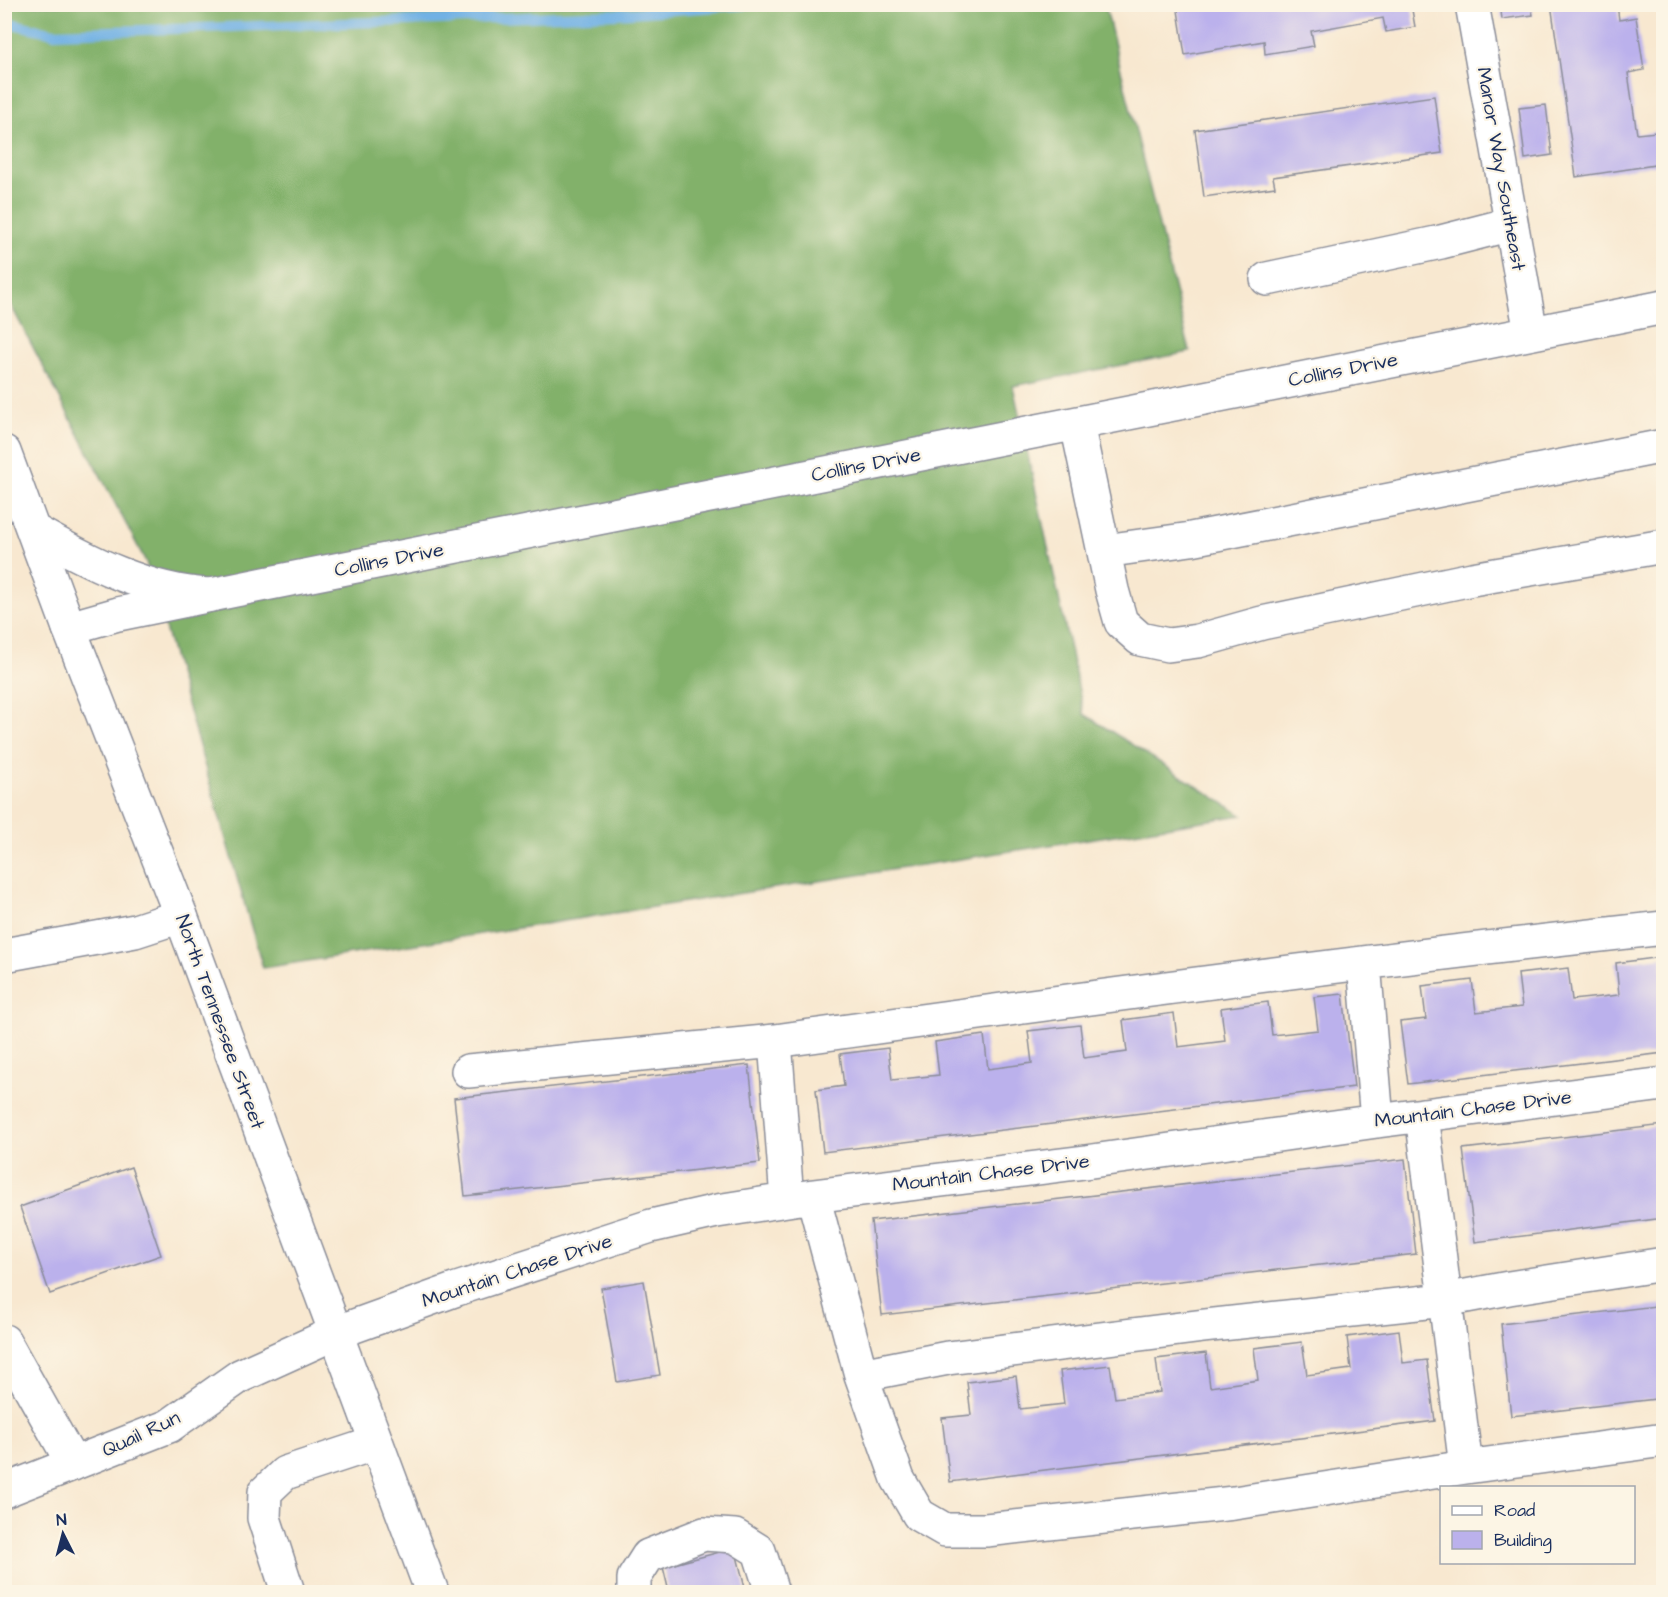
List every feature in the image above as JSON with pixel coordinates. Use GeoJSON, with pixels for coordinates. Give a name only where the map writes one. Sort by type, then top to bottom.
{"type":"FeatureCollection","features":[{"type":"Feature","properties":{"kind":"street","name":"Manor Way Southeast"},"geometry":{"type":"LineString","coordinates":[[1472,4],[1531,333]]}},
{"type":"Feature","properties":{"kind":"street"},"geometry":{"type":"LineString","coordinates":[[1268,279],[1441,242],[1511,224]]}},
{"type":"Feature","properties":{"kind":"street","name":"Collins Drive"},"geometry":{"type":"LineString","coordinates":[[69,628],[118,614],[1664,307]]}},
{"type":"Feature","properties":{"kind":"street"},"geometry":{"type":"LineString","coordinates":[[1077,424],[1112,590],[1121,622],[1140,639],[1168,645],[1198,642],[1262,623],[1472,579],[1664,546]]}},
{"type":"Feature","properties":{"kind":"street"},"geometry":{"type":"LineString","coordinates":[[1104,551],[1191,539],[1664,446]]}},
{"type":"Feature","properties":{"kind":"street","name":"North Tennessee Street"},"geometry":{"type":"LineString","coordinates":[[4,452],[69,628],[181,916],[432,1593]]}},
{"type":"Feature","properties":{"kind":"street"},"geometry":{"type":"LineString","coordinates":[[33,530],[124,575],[157,588],[210,596]]}},
{"type":"Feature","properties":{"kind":"street"},"geometry":{"type":"LineString","coordinates":[[4,955],[135,931],[181,916]]}},
{"type":"Feature","properties":{"kind":"street"},"geometry":{"type":"LineString","coordinates":[[468,1071],[775,1041],[1103,995],[1664,928]]}},
{"type":"Feature","properties":{"kind":"street"},"geometry":{"type":"LineString","coordinates":[[1364,963],[1377,1121]]}},
{"type":"Feature","properties":{"kind":"street"},"geometry":{"type":"LineString","coordinates":[[775,1041],[800,1198],[861,1375],[898,1479],[919,1515],[945,1530],[987,1530],[1234,1503],[1466,1467],[1664,1440]]}},
{"type":"Feature","properties":{"kind":"street","name":"Mountain Chase Drive"},"geometry":{"type":"LineString","coordinates":[[335,1334],[457,1289],[651,1226],[717,1211],[800,1198],[1664,1084]]}},
{"type":"Feature","properties":{"kind":"street"},"geometry":{"type":"LineString","coordinates":[[1422,1115],[1466,1467]]}},
{"type":"Feature","properties":{"kind":"street"},"geometry":{"type":"LineString","coordinates":[[861,1375],[959,1356],[1445,1300],[1664,1264]]}},
{"type":"Feature","properties":{"kind":"street","name":"Quail Run"},"geometry":{"type":"LineString","coordinates":[[4,1491],[169,1425],[240,1376],[335,1334]]}},
{"type":"Feature","properties":{"kind":"street"},"geometry":{"type":"LineString","coordinates":[[4,1341],[73,1464]]}},
{"type":"Feature","properties":{"kind":"street"},"geometry":{"type":"LineString","coordinates":[[288,1593],[264,1518],[266,1492],[285,1473],[376,1443]]}},
{"type":"Feature","properties":{"kind":"street"},"geometry":{"type":"LineString","coordinates":[[634,1593],[634,1578],[648,1556],[704,1534],[735,1536],[759,1551],[772,1593]]}},
{"type":"Feature","properties":{"kind":"green space"},"geometry":{"type":"Polygon","coordinates":[[[4,5],[1105,5],[1190,352],[1013,386],[1084,714],[1242,815],[263,968],[146,562],[5,294],[4,5]]]}},
{"type":"Feature","properties":{"kind":"building"},"geometry":{"type":"Polygon","coordinates":[[[1177,4],[1411,4],[1415,27],[1386,32],[1383,18],[1311,31],[1314,46],[1265,54],[1264,41],[1185,55],[1177,4]]]}},
{"type":"Feature","properties":{"kind":"building"},"geometry":{"type":"Polygon","coordinates":[[[1500,4],[1531,4],[1533,15],[1502,19],[1500,4]]]}},
{"type":"Feature","properties":{"kind":"building"},"geometry":{"type":"Polygon","coordinates":[[[1551,4],[1617,4],[1619,20],[1636,17],[1644,70],[1628,73],[1637,134],[1656,132],[1661,164],[1576,177],[1551,4]]]}},
{"type":"Feature","properties":{"kind":"building"},"geometry":{"type":"Polygon","coordinates":[[[1434,96],[1442,153],[1273,177],[1275,187],[1204,197],[1195,130],[1434,96]]]}},
{"type":"Feature","properties":{"kind":"building"},"geometry":{"type":"Polygon","coordinates":[[[1546,105],[1552,155],[1525,159],[1519,108],[1546,105]]]}},
{"type":"Feature","properties":{"kind":"building"},"geometry":{"type":"Polygon","coordinates":[[[1662,957],[1664,1053],[1408,1084],[1400,1022],[1426,1019],[1422,986],[1472,980],[1476,1012],[1522,1007],[1518,974],[1568,968],[1572,1000],[1619,995],[1616,963],[1662,957]]]}},
{"type":"Feature","properties":{"kind":"building"},"geometry":{"type":"Polygon","coordinates":[[[1343,994],[1354,1087],[823,1152],[816,1090],[844,1086],[840,1054],[888,1048],[892,1080],[939,1075],[935,1042],[984,1035],[988,1069],[1032,1063],[1028,1031],[1080,1025],[1084,1058],[1127,1052],[1123,1020],[1174,1013],[1178,1047],[1225,1041],[1221,1008],[1268,1002],[1272,1035],[1318,1030],[1314,997],[1343,994]]]}},
{"type":"Feature","properties":{"kind":"building"},"geometry":{"type":"Polygon","coordinates":[[[749,1065],[760,1163],[465,1196],[454,1098],[749,1065]]]}},
{"type":"Feature","properties":{"kind":"building"},"geometry":{"type":"Polygon","coordinates":[[[1664,1125],[1664,1218],[1475,1242],[1463,1149],[1664,1125]]]}},
{"type":"Feature","properties":{"kind":"building"},"geometry":{"type":"Polygon","coordinates":[[[1405,1159],[1416,1254],[882,1315],[871,1221],[1405,1159]]]}},
{"type":"Feature","properties":{"kind":"building"},"geometry":{"type":"Polygon","coordinates":[[[131,1167],[161,1255],[50,1294],[20,1207],[131,1167]]]}},
{"type":"Feature","properties":{"kind":"building"},"geometry":{"type":"Polygon","coordinates":[[[644,1281],[660,1375],[617,1382],[601,1288],[644,1281]]]}},
{"type":"Feature","properties":{"kind":"building"},"geometry":{"type":"Polygon","coordinates":[[[1664,1305],[1664,1398],[1511,1416],[1501,1324],[1664,1305]]]}},
{"type":"Feature","properties":{"kind":"building"},"geometry":{"type":"Polygon","coordinates":[[[1399,1330],[1403,1363],[1427,1360],[1435,1421],[950,1482],[942,1418],[971,1415],[967,1382],[1016,1376],[1020,1409],[1064,1404],[1060,1371],[1110,1365],[1115,1398],[1160,1392],[1156,1359],[1206,1353],[1210,1387],[1258,1380],[1254,1348],[1302,1342],[1307,1375],[1351,1369],[1347,1337],[1399,1330]]]}},
{"type":"Feature","properties":{"kind":"building"},"geometry":{"type":"Polygon","coordinates":[[[735,1548],[746,1592],[669,1592],[663,1567],[735,1548]]]}},
{"type":"Feature","properties":{"kind":"waterway"},"geometry":{"type":"LineString","coordinates":[[4,22],[54,33],[616,14],[759,4]]}}]}
